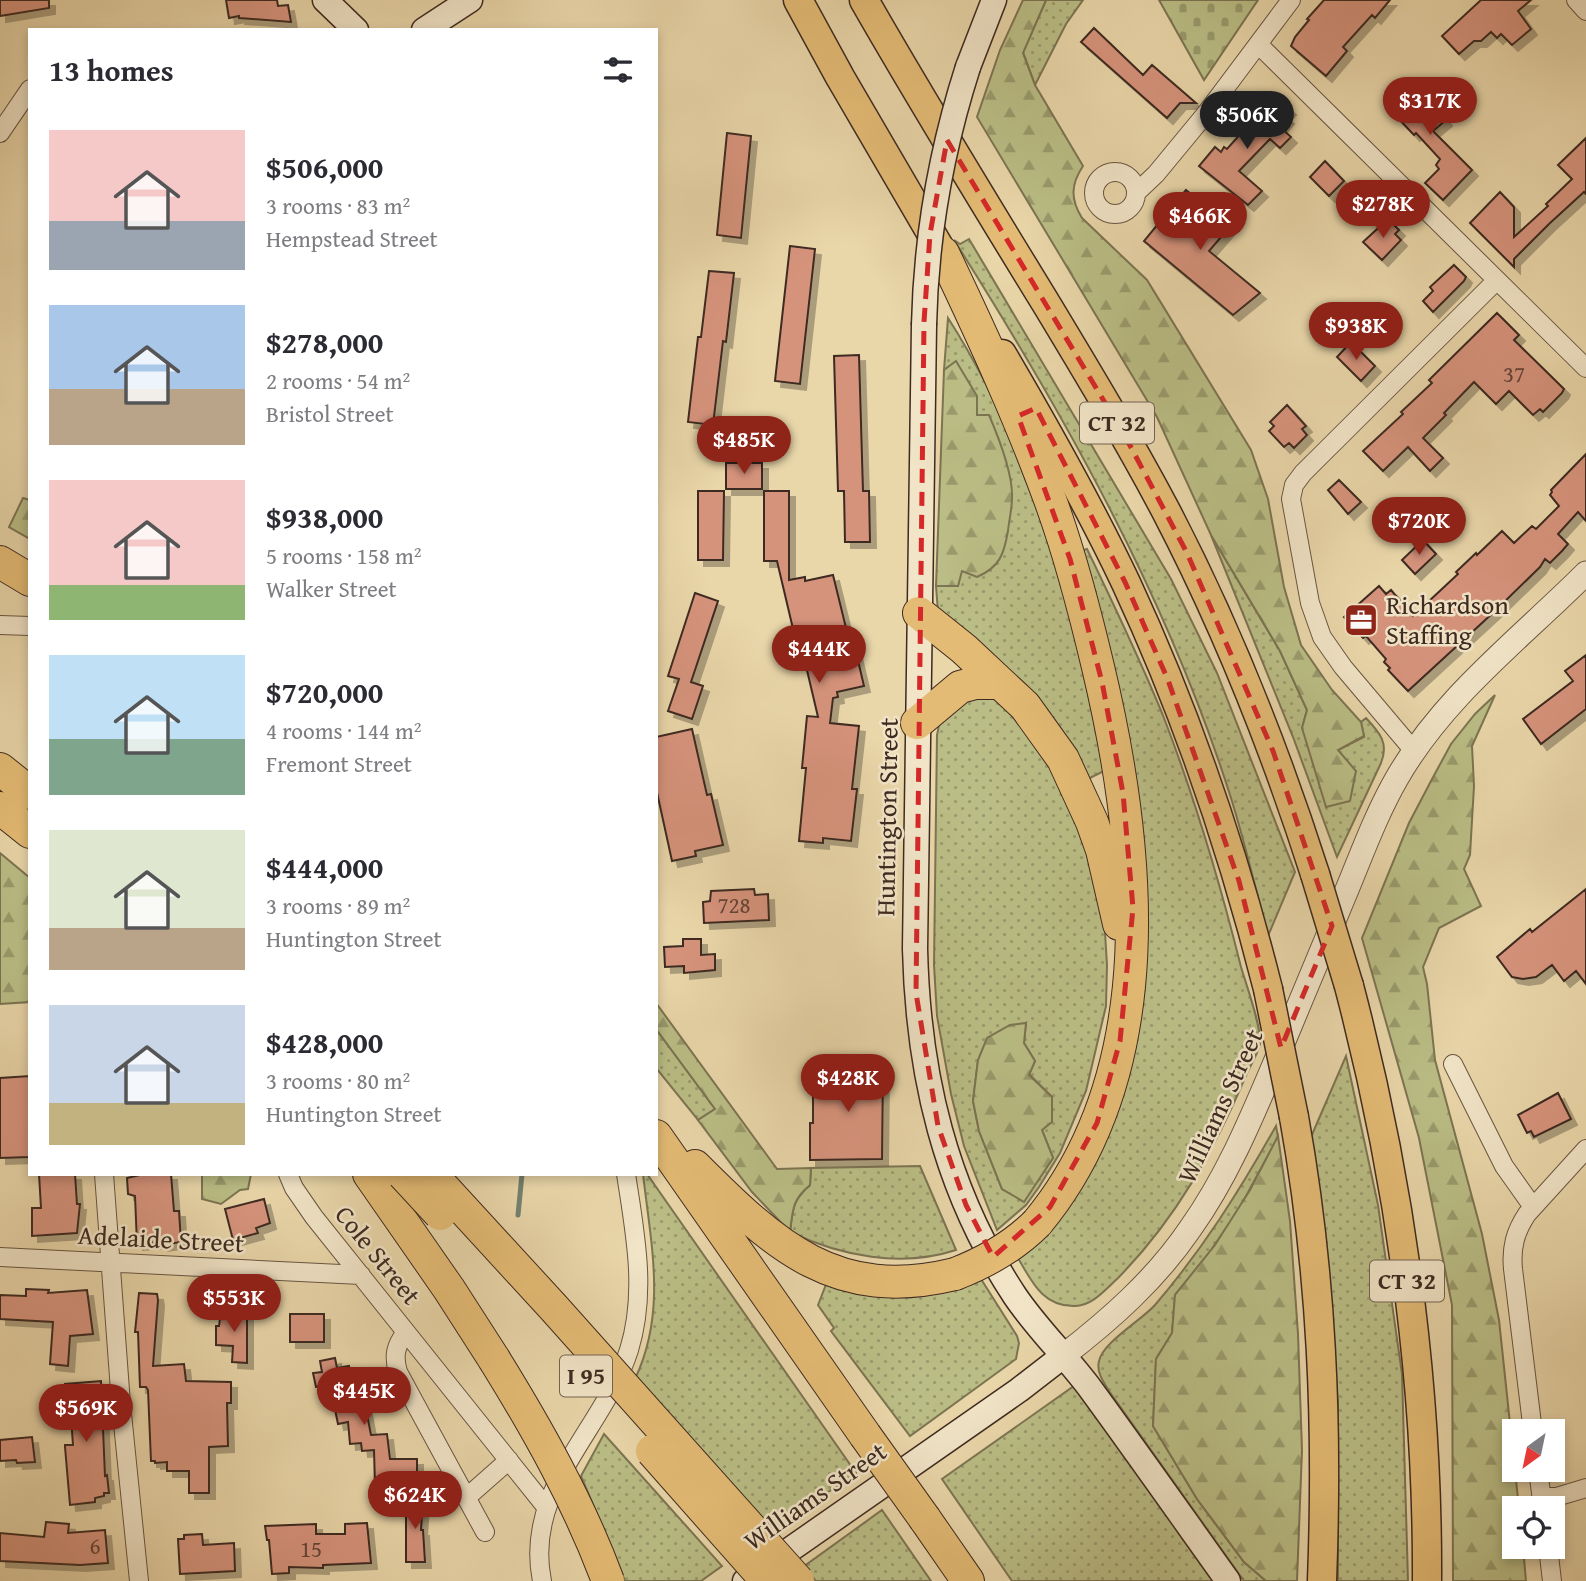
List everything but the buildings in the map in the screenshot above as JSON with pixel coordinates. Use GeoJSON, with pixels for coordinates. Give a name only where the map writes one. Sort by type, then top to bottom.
{"type":"FeatureCollection","features":[{"type":"Feature","properties":{"kind":"highway"},"geometry":{"type":"LineString","coordinates":[[661,1136],[744,1213],[777,1240],[819,1266],[865,1280],[895,1283],[926,1281],[955,1274],[989,1259],[1012,1245],[1037,1223],[1062,1190],[1097,1124],[1113,1075],[1128,977],[1133,908],[1129,843],[1115,746],[1070,559],[1040,474],[943,253]]}},
{"type":"Feature","properties":{"kind":"highway"},"geometry":{"type":"LineString","coordinates":[[0,562],[28,579]]}},
{"type":"Feature","properties":{"kind":"highway"},"geometry":{"type":"LineString","coordinates":[[919,613],[964,649],[1025,706],[1075,782],[1102,850],[1115,901],[1128,977]]}},
{"type":"Feature","properties":{"kind":"highway"},"geometry":{"type":"LineString","coordinates":[[918,723],[960,687],[975,683],[999,683]]}},
{"type":"Feature","properties":{"kind":"highway"},"geometry":{"type":"LineString","coordinates":[[0,769],[28,791]]}},
{"type":"Feature","properties":{"kind":"highway"},"geometry":{"type":"LineString","coordinates":[[0,808],[28,830]]}},
{"type":"Feature","properties":{"kind":"highway"},"geometry":{"type":"LineString","coordinates":[[661,1136],[963,1574]]}},
{"type":"Feature","properties":{"kind":"highway"},"geometry":{"type":"LineString","coordinates":[[370,1176],[449,1289],[513,1389],[568,1490],[608,1581]]}},
{"type":"Feature","properties":{"kind":"highway","name":"I 95"},"geometry":{"type":"LineString","coordinates":[[404,1176],[511,1291],[767,1581]]}},
{"type":"Feature","properties":{"kind":"highway"},"geometry":{"type":"LineString","coordinates":[[433,1176],[798,1581]]}},
{"type":"Feature","properties":{"kind":"main road"},"geometry":{"type":"LineString","coordinates":[[325,0],[354,28]]}},
{"type":"Feature","properties":{"kind":"main road"},"geometry":{"type":"LineString","coordinates":[[427,28],[470,0]]}},
{"type":"Feature","properties":{"kind":"main road","name":"CT 32"},"geometry":{"type":"LineString","coordinates":[[798,0],[1063,459],[1107,544],[1180,709],[1215,808],[1239,881],[1268,989],[1310,1211],[1321,1327],[1325,1442],[1322,1581]]}},
{"type":"Feature","properties":{"kind":"main road","name":"CT 32"},"geometry":{"type":"LineString","coordinates":[[864,0],[1119,425],[1167,513],[1207,595],[1273,751],[1315,874],[1349,986],[1383,1132],[1403,1246],[1416,1351],[1423,1433],[1427,1581]]}},
{"type":"Feature","properties":{"kind":"main road","name":"Huntington Street"},"geometry":{"type":"LineString","coordinates":[[993,0],[968,67],[948,135],[928,248],[924,325],[919,613],[916,993],[928,1086],[955,1178],[985,1244],[1014,1294],[1092,1390],[1228,1581]]}},
{"type":"Feature","properties":{"kind":"main road","name":"Williams Street"},"geometry":{"type":"LineString","coordinates":[[745,1581],[1019,1390],[1063,1356]]}},
{"type":"Feature","properties":{"kind":"street"},"geometry":{"type":"LineString","coordinates":[[1137,192],[1163,165],[1259,45],[1291,0]]}},
{"type":"Feature","properties":{"kind":"street"},"geometry":{"type":"LineString","coordinates":[[1576,0],[1586,11]]}},
{"type":"Feature","properties":{"kind":"street"},"geometry":{"type":"LineString","coordinates":[[1259,45],[1586,368]]}},
{"type":"Feature","properties":{"kind":"street"},"geometry":{"type":"LineString","coordinates":[[0,133],[28,92]]}},
{"type":"Feature","properties":{"kind":"street"},"geometry":{"type":"LineString","coordinates":[[1414,751],[1343,667],[1322,637],[1310,603],[1291,499],[1298,479],[1496,281]]}},
{"type":"Feature","properties":{"kind":"street","name":"Williams Street"},"geometry":{"type":"LineString","coordinates":[[1063,1356],[1147,1282],[1189,1232],[1223,1178],[1251,1120],[1383,805],[1414,751],[1468,685],[1586,573]]}},
{"type":"Feature","properties":{"kind":"street"},"geometry":{"type":"LineString","coordinates":[[0,625],[28,626]]}},
{"type":"Feature","properties":{"kind":"street"},"geometry":{"type":"LineString","coordinates":[[1452,1064],[1504,1166],[1533,1207]]}},
{"type":"Feature","properties":{"kind":"street"},"geometry":{"type":"LineString","coordinates":[[1531,1419],[1513,1269],[1513,1247],[1520,1225],[1533,1207],[1586,1149]]}},
{"type":"Feature","properties":{"kind":"street"},"geometry":{"type":"LineString","coordinates":[[104,1176],[121,1404],[139,1581]]}},
{"type":"Feature","properties":{"kind":"street","name":"Cole Street"},"geometry":{"type":"LineString","coordinates":[[289,1176],[300,1197],[546,1507]]}},
{"type":"Feature","properties":{"kind":"street"},"geometry":{"type":"LineString","coordinates":[[542,1581],[540,1548],[546,1507],[558,1480],[616,1378],[634,1331],[639,1292],[638,1258],[626,1176]]}},
{"type":"Feature","properties":{"kind":"street","name":"Adelaide Street"},"geometry":{"type":"LineString","coordinates":[[0,1257],[361,1275]]}},
{"type":"Feature","properties":{"kind":"street","name":"Cole Street"},"geometry":{"type":"LineString","coordinates":[[406,1332],[396,1349],[395,1362],[398,1372],[485,1532]]}},
{"type":"Feature","properties":{"kind":"street"},"geometry":{"type":"LineString","coordinates":[[466,1498],[509,1460]]}},
{"type":"Feature","properties":{"kind":"street"},"geometry":{"type":"LineString","coordinates":[[1559,1496],[1586,1488]]}},
{"type":"Feature","properties":{"kind":"street"},"geometry":{"type":"LineString","coordinates":[[1549,1559],[1552,1581]]}},
{"type":"Feature","properties":{"kind":"highlighted area"},"geometry":{"type":"Polygon","coordinates":[[[947,140],[1125,436],[1187,553],[1273,751],[1332,926],[1281,1048],[1239,881],[1168,680],[1125,582],[1036,408],[1018,416],[1070,559],[1102,682],[1123,793],[1133,908],[1120,1041],[1097,1123],[1050,1207],[993,1257],[966,1205],[938,1126],[916,993],[924,322],[930,234],[947,140]]]}},
{"type":"Feature","properties":{"kind":"green space"},"geometry":{"type":"Polygon","coordinates":[[[1023,0],[1046,0],[1023,53],[1035,85],[1083,166],[1074,185],[1078,211],[1082,218],[1147,280],[1251,450],[1268,499],[1284,587],[1301,645],[1332,690],[1361,722],[1364,736],[1338,750],[1356,771],[1350,801],[1326,807],[1302,728],[1307,710],[1280,651],[1211,535],[1157,417],[977,117],[1000,50],[1023,0]]]}},
{"type":"Feature","properties":{"kind":"green space"},"geometry":{"type":"Polygon","coordinates":[[[1046,0],[1083,0],[1066,24],[1035,85],[1023,52],[1046,0]]]}},
{"type":"Feature","properties":{"kind":"green space"},"geometry":{"type":"Polygon","coordinates":[[[1159,0],[1258,0],[1204,80],[1159,0]]]}},
{"type":"Feature","properties":{"kind":"green space"},"geometry":{"type":"Polygon","coordinates":[[[969,239],[1171,579],[1217,673],[1295,872],[1268,936],[1231,798],[1177,651],[1145,580],[1074,441],[954,240],[960,244],[969,239]]]}},
{"type":"Feature","properties":{"kind":"green space"},"geometry":{"type":"Polygon","coordinates":[[[948,318],[1005,424],[1047,537],[1079,653],[1104,771],[1084,781],[938,612],[936,586],[958,586],[977,415],[956,362],[944,370],[948,318]]]}},
{"type":"Feature","properties":{"kind":"green space"},"geometry":{"type":"Polygon","coordinates":[[[956,361],[977,396],[977,415],[989,415],[997,434],[1010,478],[1012,506],[1005,546],[996,564],[977,577],[962,571],[958,586],[936,586],[944,370],[956,361]]]}},
{"type":"Feature","properties":{"kind":"green space"},"geometry":{"type":"Polygon","coordinates":[[[23,498],[28,499],[28,538],[9,527],[23,498]]]}},
{"type":"Feature","properties":{"kind":"green space"},"geometry":{"type":"Polygon","coordinates":[[[1211,535],[1280,651],[1307,710],[1302,728],[1338,750],[1364,737],[1361,722],[1366,718],[1382,739],[1384,750],[1381,763],[1337,857],[1293,737],[1211,535]]]}},
{"type":"Feature","properties":{"kind":"green space"},"geometry":{"type":"Polygon","coordinates":[[[1087,549],[1146,675],[1186,779],[1216,873],[1259,1028],[1260,1044],[1222,1129],[1176,1207],[1139,1255],[1104,1292],[1087,1303],[1075,1306],[1047,1298],[1034,1284],[1018,1258],[1135,1034],[1080,551],[1087,549]]]}},
{"type":"Feature","properties":{"kind":"green space"},"geometry":{"type":"Polygon","coordinates":[[[971,693],[1003,700],[1038,742],[1082,827],[1104,916],[1106,1006],[1086,1091],[1060,1153],[1039,1187],[1026,1205],[997,1230],[964,1146],[951,1094],[937,1016],[934,965],[937,735],[940,720],[971,693]],[[1026,1023],[978,1060],[973,1101],[979,1131],[1002,1189],[1024,1201],[1053,1158],[1042,1130],[1052,1097],[1029,1074],[1035,1061],[1024,1043],[1026,1023]]]}},
{"type":"Feature","properties":{"kind":"green space"},"geometry":{"type":"Polygon","coordinates":[[[1495,695],[1472,746],[1474,786],[1470,855],[1464,869],[1481,906],[1439,928],[1423,967],[1435,1060],[1482,1234],[1499,1320],[1510,1419],[1502,1419],[1502,1482],[1516,1482],[1518,1496],[1502,1496],[1502,1559],[1524,1559],[1526,1581],[1453,1581],[1452,1305],[1419,1138],[1362,938],[1409,823],[1451,744],[1475,714],[1495,695]]]}},
{"type":"Feature","properties":{"kind":"green space"},"geometry":{"type":"Polygon","coordinates":[[[0,853],[28,876],[28,1002],[0,1004],[0,853]]]}},
{"type":"Feature","properties":{"kind":"green space"},"geometry":{"type":"Polygon","coordinates":[[[658,1006],[777,1169],[811,1168],[810,1185],[794,1205],[790,1232],[752,1192],[698,1120],[715,1109],[658,1032],[658,1006]]]}},
{"type":"Feature","properties":{"kind":"green space"},"geometry":{"type":"Polygon","coordinates":[[[1026,1023],[1024,1043],[1035,1061],[1029,1075],[1052,1097],[1052,1122],[1042,1130],[1053,1158],[1024,1202],[1002,1189],[979,1131],[973,1101],[978,1060],[987,1038],[1010,1025],[1026,1023]]]}},
{"type":"Feature","properties":{"kind":"green space"},"geometry":{"type":"Polygon","coordinates":[[[658,1032],[715,1109],[698,1120],[658,1070],[658,1032]]]}},
{"type":"Feature","properties":{"kind":"green space"},"geometry":{"type":"Polygon","coordinates":[[[1346,1056],[1378,1205],[1402,1374],[1408,1581],[1338,1581],[1338,1404],[1327,1251],[1311,1137],[1346,1056]]]}},
{"type":"Feature","properties":{"kind":"green space"},"geometry":{"type":"Polygon","coordinates":[[[1276,1126],[1278,1137],[1239,1209],[1209,1253],[1175,1295],[1172,1333],[1156,1359],[1153,1426],[1197,1499],[1244,1562],[1266,1581],[1244,1581],[1109,1391],[1098,1365],[1108,1346],[1155,1305],[1205,1241],[1276,1126]]]}},
{"type":"Feature","properties":{"kind":"green space"},"geometry":{"type":"Polygon","coordinates":[[[1278,1136],[1290,1221],[1298,1334],[1302,1450],[1297,1581],[1266,1581],[1244,1562],[1197,1499],[1153,1426],[1156,1359],[1172,1333],[1175,1295],[1215,1245],[1250,1190],[1278,1136]]]}},
{"type":"Feature","properties":{"kind":"green space"},"geometry":{"type":"Polygon","coordinates":[[[920,1166],[956,1250],[914,1258],[872,1257],[830,1247],[790,1232],[794,1206],[810,1185],[811,1168],[920,1166]]]}},
{"type":"Feature","properties":{"kind":"green space"},"geometry":{"type":"Polygon","coordinates":[[[202,1176],[251,1176],[248,1189],[240,1190],[221,1204],[202,1199],[202,1176]]]}},
{"type":"Feature","properties":{"kind":"green space"},"geometry":{"type":"Polygon","coordinates":[[[643,1176],[648,1176],[856,1473],[771,1531],[635,1379],[651,1329],[654,1303],[652,1252],[643,1176]]]}},
{"type":"Feature","properties":{"kind":"green space"},"geometry":{"type":"Polygon","coordinates":[[[981,1279],[1017,1336],[1019,1343],[1016,1359],[910,1436],[831,1331],[834,1328],[818,1305],[827,1282],[981,1279]]]}},
{"type":"Feature","properties":{"kind":"green space"},"geometry":{"type":"Polygon","coordinates":[[[1074,1386],[1215,1581],[1012,1581],[942,1479],[1074,1386]]]}},
{"type":"Feature","properties":{"kind":"green space"},"geometry":{"type":"Polygon","coordinates":[[[604,1434],[722,1566],[701,1581],[625,1581],[581,1476],[604,1434]]]}},
{"type":"Feature","properties":{"kind":"green space"},"geometry":{"type":"Polygon","coordinates":[[[882,1510],[931,1581],[816,1581],[803,1567],[882,1510]]]}},
{"type":"Feature","properties":{"kind":"waterway"},"geometry":{"type":"LineString","coordinates":[[518,1215],[522,1176]]}},
{"type":"Feature","properties":{"kind":"place","name":"Richardson Staffing"},"geometry":{"type":"Point","coordinates":[1361,620]}}]}
